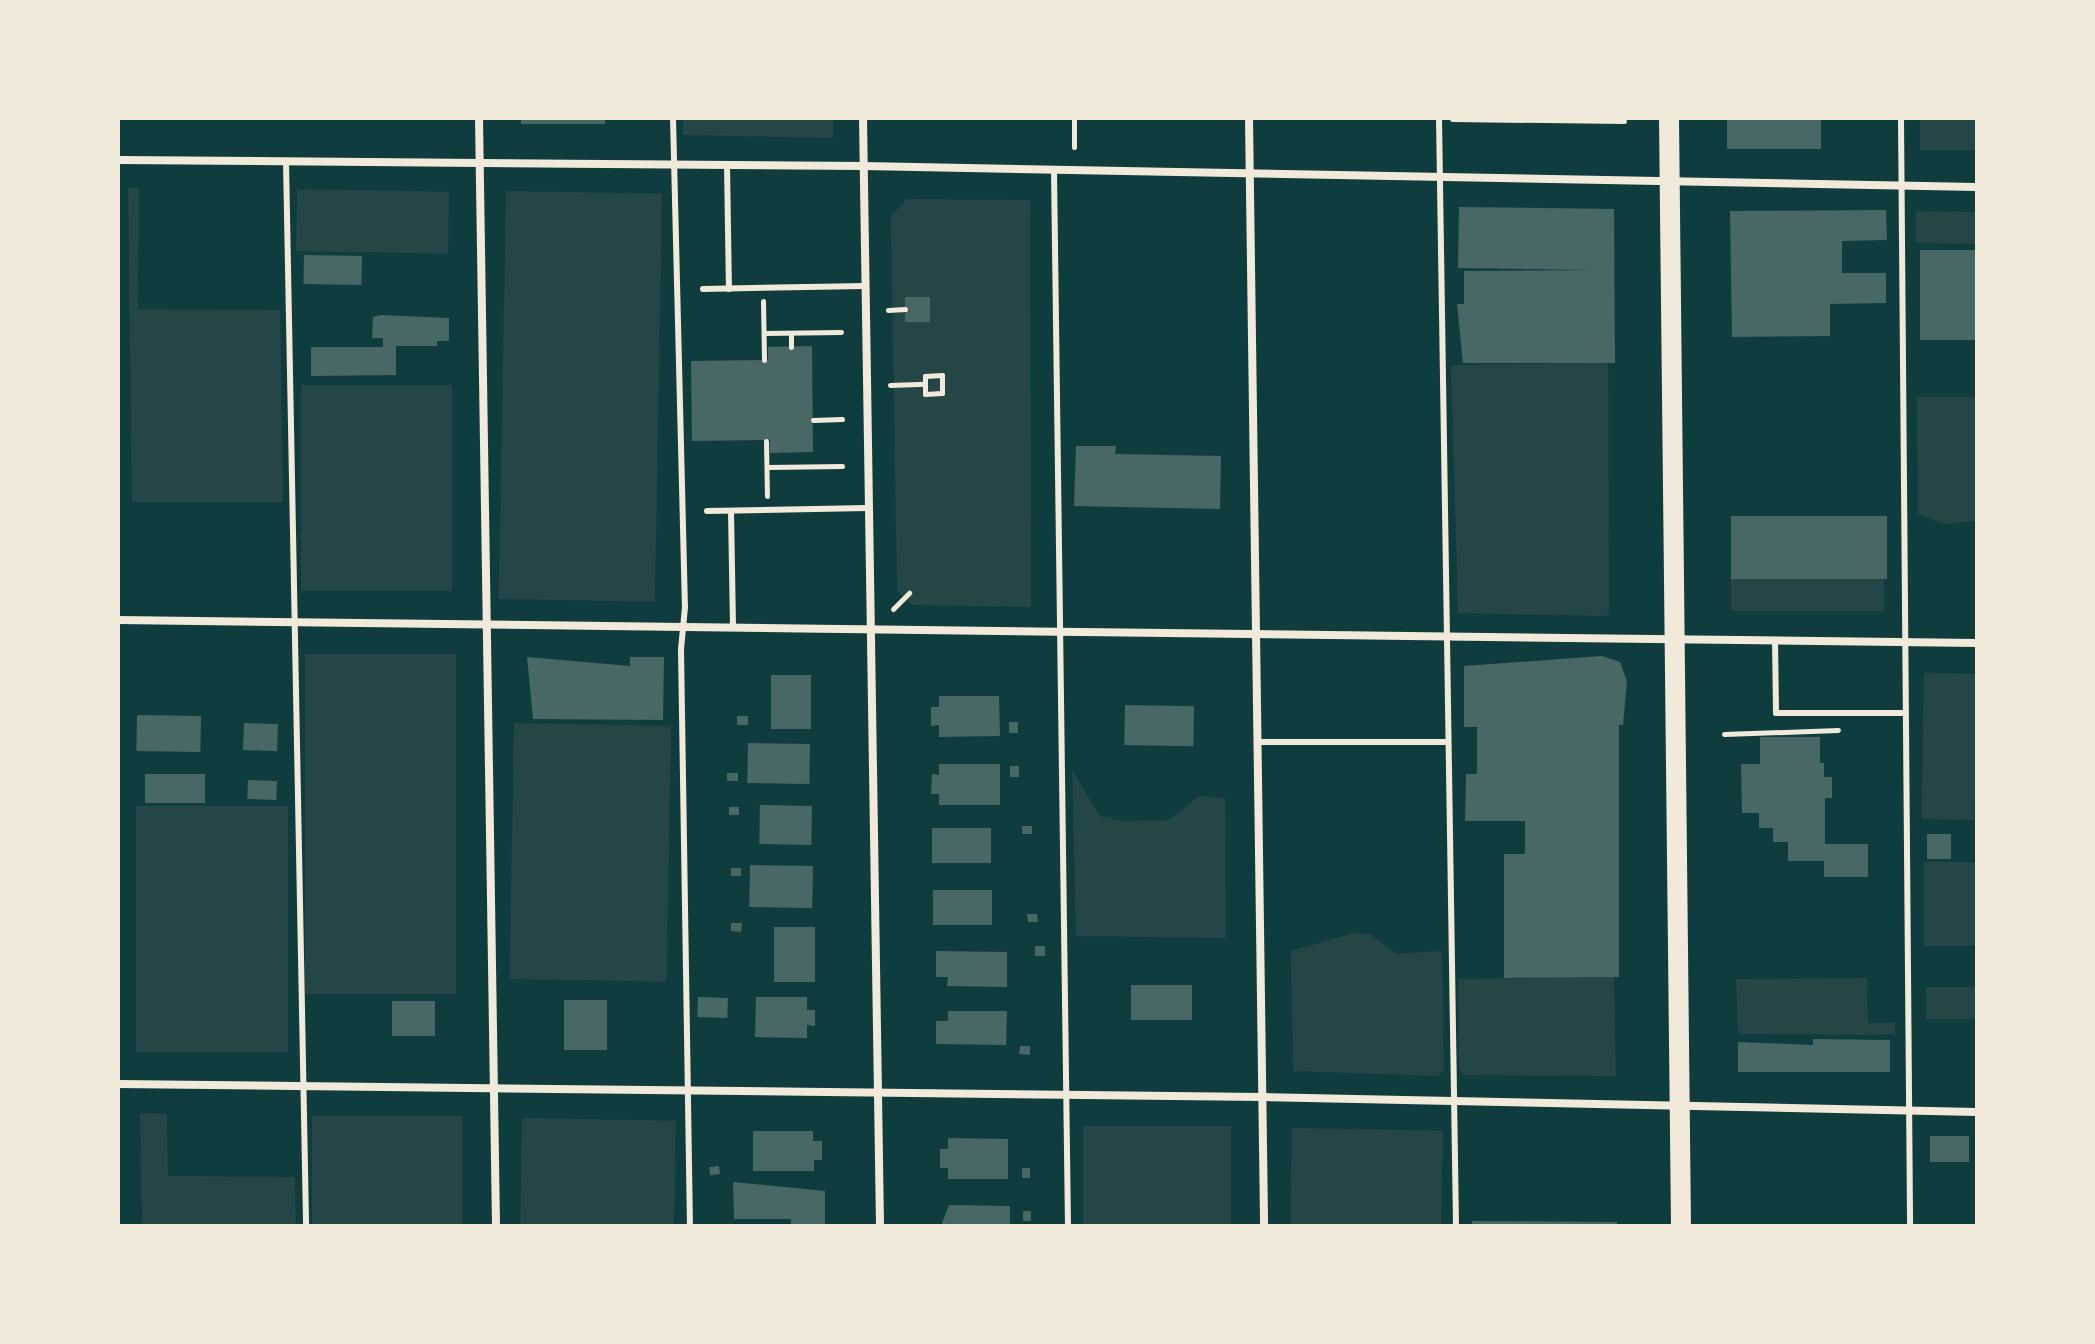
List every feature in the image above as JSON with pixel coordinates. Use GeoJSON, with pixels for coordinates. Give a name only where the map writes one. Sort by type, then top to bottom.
{"type":"FeatureCollection","features":[{"type":"Feature","properties":{"kind":"main road"},"geometry":{"type":"LineString","coordinates":[[1669,118],[1681,1226]]}},
{"type":"Feature","properties":{"kind":"street"},"geometry":{"type":"LineString","coordinates":[[479,118],[496,1226]]}},
{"type":"Feature","properties":{"kind":"street"},"geometry":{"type":"LineString","coordinates":[[863,118],[880,1226]]}},
{"type":"Feature","properties":{"kind":"street"},"geometry":{"type":"LineString","coordinates":[[1249,118],[1264,1226]]}},
{"type":"Feature","properties":{"kind":"street"},"geometry":{"type":"LineString","coordinates":[[118,160],[863,166],[1670,184],[1977,187]]}},
{"type":"Feature","properties":{"kind":"street"},"geometry":{"type":"LineString","coordinates":[[118,620],[1977,643]]}},
{"type":"Feature","properties":{"kind":"street"},"geometry":{"type":"LineString","coordinates":[[118,1084],[1262,1097],[1680,1109],[1977,1112]]}},
{"type":"Feature","properties":{"kind":"lane"},"geometry":{"type":"LineString","coordinates":[[673,118],[690,1226]]}},
{"type":"Feature","properties":{"kind":"lane"},"geometry":{"type":"LineString","coordinates":[[1439,118],[1444,635],[1456,1226]]}},
{"type":"Feature","properties":{"kind":"lane"},"geometry":{"type":"LineString","coordinates":[[1901,118],[1902,642],[1910,1226]]}},
{"type":"Feature","properties":{"kind":"lane"},"geometry":{"type":"LineString","coordinates":[[286,161],[306,1226]]}},
{"type":"Feature","properties":{"kind":"lane"},"geometry":{"type":"LineString","coordinates":[[727,165],[729,289]]}},
{"type":"Feature","properties":{"kind":"lane"},"geometry":{"type":"LineString","coordinates":[[1054,171],[1068,1226]]}},
{"type":"Feature","properties":{"kind":"lane"},"geometry":{"type":"LineString","coordinates":[[703,289],[865,286]]}},
{"type":"Feature","properties":{"kind":"lane"},"geometry":{"type":"LineString","coordinates":[[707,511],[868,508]]}},
{"type":"Feature","properties":{"kind":"lane"},"geometry":{"type":"LineString","coordinates":[[731,511],[733,626]]}},
{"type":"Feature","properties":{"kind":"lane"},"geometry":{"type":"LineString","coordinates":[[1775,640],[1776,713],[1903,713]]}},
{"type":"Feature","properties":{"kind":"lane"},"geometry":{"type":"LineString","coordinates":[[1257,742],[1446,742]]}},
{"type":"Feature","properties":{"kind":"path"},"geometry":{"type":"LineString","coordinates":[[1074,118],[1074,147]]}},
{"type":"Feature","properties":{"kind":"path"},"geometry":{"type":"LineString","coordinates":[[1439,118],[1624,121]]}},
{"type":"Feature","properties":{"kind":"path"},"geometry":{"type":"LineString","coordinates":[[763,288],[764,360]]}},
{"type":"Feature","properties":{"kind":"path"},"geometry":{"type":"LineString","coordinates":[[888,310],[905,309]]}},
{"type":"Feature","properties":{"kind":"path"},"geometry":{"type":"LineString","coordinates":[[764,333],[841,332]]}},
{"type":"Feature","properties":{"kind":"path"},"geometry":{"type":"LineString","coordinates":[[791,333],[791,347]]}},
{"type":"Feature","properties":{"kind":"path"},"geometry":{"type":"LineString","coordinates":[[942,375],[942,393],[925,394],[925,384],[925,376],[942,375]]}},
{"type":"Feature","properties":{"kind":"path"},"geometry":{"type":"LineString","coordinates":[[890,385],[925,384]]}},
{"type":"Feature","properties":{"kind":"path"},"geometry":{"type":"LineString","coordinates":[[813,420],[842,419]]}},
{"type":"Feature","properties":{"kind":"path"},"geometry":{"type":"LineString","coordinates":[[766,441],[767,510]]}},
{"type":"Feature","properties":{"kind":"path"},"geometry":{"type":"LineString","coordinates":[[767,467],[842,466]]}},
{"type":"Feature","properties":{"kind":"path"},"geometry":{"type":"LineString","coordinates":[[893,609],[909,593]]}},
{"type":"Feature","properties":{"kind":"path"},"geometry":{"type":"LineString","coordinates":[[1724,734],[1834,733],[1846,721]]}},
{"type":"Feature","properties":{"kind":"shaded area"},"geometry":{"type":"Polygon","coordinates":[[[683,118],[833,118],[833,138],[683,135],[683,118]]]}},
{"type":"Feature","properties":{"kind":"shaded area"},"geometry":{"type":"Polygon","coordinates":[[[1920,118],[1977,118],[1977,150],[1920,150],[1920,118]]]}},
{"type":"Feature","properties":{"kind":"shaded area"},"geometry":{"type":"Polygon","coordinates":[[[128,188],[139,188],[138,309],[280,310],[283,502],[132,502],[128,188]]]}},
{"type":"Feature","properties":{"kind":"shaded area"},"geometry":{"type":"Polygon","coordinates":[[[297,189],[449,192],[448,254],[296,251],[297,189]]]}},
{"type":"Feature","properties":{"kind":"shaded area"},"geometry":{"type":"Polygon","coordinates":[[[506,191],[662,194],[655,602],[499,599],[506,191]]]}},
{"type":"Feature","properties":{"kind":"shaded area"},"geometry":{"type":"Polygon","coordinates":[[[907,199],[1030,200],[1031,607],[912,605],[897,591],[891,216],[907,199]]]}},
{"type":"Feature","properties":{"kind":"shaded area"},"geometry":{"type":"Polygon","coordinates":[[[1916,211],[1977,212],[1976,244],[1915,243],[1916,211]]]}},
{"type":"Feature","properties":{"kind":"shaded area"},"geometry":{"type":"Polygon","coordinates":[[[1608,363],[1609,611],[1606,616],[1458,613],[1451,365],[1608,363]]]}},
{"type":"Feature","properties":{"kind":"shaded area"},"geometry":{"type":"Polygon","coordinates":[[[301,385],[452,385],[452,591],[301,591],[301,385]]]}},
{"type":"Feature","properties":{"kind":"shaded area"},"geometry":{"type":"Polygon","coordinates":[[[1917,397],[1977,397],[1977,521],[1943,524],[1918,514],[1917,397]]]}},
{"type":"Feature","properties":{"kind":"shaded area"},"geometry":{"type":"Polygon","coordinates":[[[1731,579],[1884,579],[1884,611],[1731,611],[1731,579]]]}},
{"type":"Feature","properties":{"kind":"shaded area"},"geometry":{"type":"Polygon","coordinates":[[[305,654],[456,654],[456,994],[305,994],[305,654]]]}},
{"type":"Feature","properties":{"kind":"shaded area"},"geometry":{"type":"Polygon","coordinates":[[[1924,673],[1977,674],[1974,820],[1921,819],[1924,673]]]}},
{"type":"Feature","properties":{"kind":"shaded area"},"geometry":{"type":"Polygon","coordinates":[[[514,723],[671,726],[667,982],[510,979],[514,723]]]}},
{"type":"Feature","properties":{"kind":"shaded area"},"geometry":{"type":"Polygon","coordinates":[[[1072,770],[1100,816],[1123,821],[1169,820],[1199,796],[1225,798],[1226,938],[1076,936],[1072,770]]]}},
{"type":"Feature","properties":{"kind":"shaded area"},"geometry":{"type":"Polygon","coordinates":[[[136,806],[288,806],[288,1052],[136,1052],[136,806]]]}},
{"type":"Feature","properties":{"kind":"shaded area"},"geometry":{"type":"Polygon","coordinates":[[[1924,862],[1977,862],[1977,946],[1924,946],[1924,862]]]}},
{"type":"Feature","properties":{"kind":"shaded area"},"geometry":{"type":"Polygon","coordinates":[[[1354,933],[1370,934],[1396,954],[1442,951],[1444,1069],[1438,1076],[1293,1071],[1291,951],[1354,933]]]}},
{"type":"Feature","properties":{"kind":"shaded area"},"geometry":{"type":"Polygon","coordinates":[[[1614,977],[1616,1076],[1463,1075],[1459,1069],[1458,979],[1614,977]]]}},
{"type":"Feature","properties":{"kind":"shaded area"},"geometry":{"type":"Polygon","coordinates":[[[1867,978],[1868,1023],[1895,1023],[1895,1035],[1738,1034],[1736,979],[1867,978]]]}},
{"type":"Feature","properties":{"kind":"shaded area"},"geometry":{"type":"Polygon","coordinates":[[[1926,987],[1977,987],[1977,1019],[1926,1019],[1926,987]]]}},
{"type":"Feature","properties":{"kind":"shaded area"},"geometry":{"type":"Polygon","coordinates":[[[140,1113],[167,1114],[168,1176],[295,1177],[296,1226],[142,1226],[140,1113]]]}},
{"type":"Feature","properties":{"kind":"shaded area"},"geometry":{"type":"Polygon","coordinates":[[[312,1116],[462,1116],[462,1226],[312,1226],[312,1116]]]}},
{"type":"Feature","properties":{"kind":"shaded area"},"geometry":{"type":"Polygon","coordinates":[[[522,1118],[676,1121],[674,1226],[520,1226],[522,1118]]]}},
{"type":"Feature","properties":{"kind":"shaded area"},"geometry":{"type":"Polygon","coordinates":[[[1083,1126],[1231,1126],[1231,1226],[1083,1226],[1083,1126]]]}},
{"type":"Feature","properties":{"kind":"shaded area"},"geometry":{"type":"Polygon","coordinates":[[[1292,1128],[1443,1131],[1441,1226],[1290,1226],[1292,1128]]]}},
{"type":"Feature","properties":{"kind":"building"},"geometry":{"type":"Polygon","coordinates":[[[521,118],[605,118],[605,124],[521,124],[521,118]]]}},
{"type":"Feature","properties":{"kind":"building"},"geometry":{"type":"Polygon","coordinates":[[[1727,118],[1821,118],[1821,149],[1727,149],[1727,118]]]}},
{"type":"Feature","properties":{"kind":"building"},"geometry":{"type":"Polygon","coordinates":[[[1459,207],[1614,209],[1615,363],[1463,363],[1457,304],[1464,304],[1464,271],[1595,270],[1458,268],[1459,207]]]}},
{"type":"Feature","properties":{"kind":"building"},"geometry":{"type":"Polygon","coordinates":[[[1886,210],[1887,240],[1842,241],[1842,273],[1886,273],[1886,303],[1830,304],[1830,336],[1732,337],[1730,211],[1886,210]]]}},
{"type":"Feature","properties":{"kind":"building"},"geometry":{"type":"Polygon","coordinates":[[[1920,250],[1977,250],[1977,340],[1920,340],[1920,250]]]}},
{"type":"Feature","properties":{"kind":"building"},"geometry":{"type":"Polygon","coordinates":[[[304,255],[362,256],[361,285],[303,284],[304,255]]]}},
{"type":"Feature","properties":{"kind":"building"},"geometry":{"type":"Polygon","coordinates":[[[905,297],[930,297],[930,322],[905,322],[905,297]]]}},
{"type":"Feature","properties":{"kind":"building"},"geometry":{"type":"Polygon","coordinates":[[[373,317],[449,318],[449,341],[437,341],[437,346],[396,346],[396,375],[311,376],[311,347],[383,347],[383,338],[372,338],[373,317]]]}},
{"type":"Feature","properties":{"kind":"building"},"geometry":{"type":"Polygon","coordinates":[[[812,346],[813,452],[770,453],[770,440],[692,441],[691,361],[768,360],[768,347],[812,346]]]}},
{"type":"Feature","properties":{"kind":"building"},"geometry":{"type":"Polygon","coordinates":[[[1076,446],[1116,446],[1115,454],[1221,456],[1220,509],[1074,506],[1076,446]]]}},
{"type":"Feature","properties":{"kind":"building"},"geometry":{"type":"Polygon","coordinates":[[[1731,516],[1887,516],[1887,579],[1731,579],[1731,516]]]}},
{"type":"Feature","properties":{"kind":"building"},"geometry":{"type":"Polygon","coordinates":[[[1602,656],[1620,662],[1627,681],[1623,725],[1619,725],[1619,977],[1504,978],[1504,854],[1525,854],[1525,821],[1465,821],[1466,774],[1477,774],[1477,727],[1464,727],[1464,666],[1602,656]]]}},
{"type":"Feature","properties":{"kind":"building"},"geometry":{"type":"Polygon","coordinates":[[[527,657],[630,666],[630,657],[664,657],[663,720],[533,719],[527,657]]]}},
{"type":"Feature","properties":{"kind":"building"},"geometry":{"type":"Polygon","coordinates":[[[771,675],[811,675],[811,729],[771,729],[771,675]]]}},
{"type":"Feature","properties":{"kind":"building"},"geometry":{"type":"Polygon","coordinates":[[[939,696],[999,696],[1000,736],[939,737],[939,725],[931,726],[931,707],[939,707],[939,696]]]}},
{"type":"Feature","properties":{"kind":"building"},"geometry":{"type":"Polygon","coordinates":[[[1125,705],[1194,706],[1193,746],[1124,745],[1125,705]]]}},
{"type":"Feature","properties":{"kind":"building"},"geometry":{"type":"Polygon","coordinates":[[[137,715],[201,716],[200,752],[136,751],[137,715]]]}},
{"type":"Feature","properties":{"kind":"building"},"geometry":{"type":"Polygon","coordinates":[[[737,716],[748,716],[748,725],[737,725],[737,716]]]}},
{"type":"Feature","properties":{"kind":"building"},"geometry":{"type":"Polygon","coordinates":[[[1009,722],[1018,722],[1018,733],[1009,733],[1009,722]]]}},
{"type":"Feature","properties":{"kind":"building"},"geometry":{"type":"Polygon","coordinates":[[[244,723],[278,724],[277,751],[243,750],[244,723]]]}},
{"type":"Feature","properties":{"kind":"building"},"geometry":{"type":"Polygon","coordinates":[[[1760,737],[1820,737],[1820,763],[1824,763],[1824,777],[1832,777],[1832,798],[1825,798],[1825,844],[1868,844],[1868,877],[1824,877],[1824,861],[1788,861],[1788,842],[1773,842],[1773,828],[1759,828],[1759,813],[1742,813],[1741,764],[1760,764],[1760,737]]]}},
{"type":"Feature","properties":{"kind":"building"},"geometry":{"type":"Polygon","coordinates":[[[748,743],[810,744],[809,784],[747,783],[748,743]]]}},
{"type":"Feature","properties":{"kind":"building"},"geometry":{"type":"Polygon","coordinates":[[[939,764],[1000,764],[1000,805],[939,805],[939,794],[931,794],[932,774],[939,775],[939,764]]]}},
{"type":"Feature","properties":{"kind":"building"},"geometry":{"type":"Polygon","coordinates":[[[1010,766],[1019,766],[1019,777],[1010,777],[1010,766]]]}},
{"type":"Feature","properties":{"kind":"building"},"geometry":{"type":"Polygon","coordinates":[[[727,773],[738,773],[738,781],[727,781],[727,773]]]}},
{"type":"Feature","properties":{"kind":"building"},"geometry":{"type":"Polygon","coordinates":[[[145,774],[205,774],[205,803],[145,803],[145,774]]]}},
{"type":"Feature","properties":{"kind":"building"},"geometry":{"type":"Polygon","coordinates":[[[248,780],[277,781],[276,800],[247,799],[248,780]]]}},
{"type":"Feature","properties":{"kind":"building"},"geometry":{"type":"Polygon","coordinates":[[[760,805],[812,806],[811,845],[759,844],[760,805]]]}},
{"type":"Feature","properties":{"kind":"building"},"geometry":{"type":"Polygon","coordinates":[[[729,807],[739,807],[739,815],[729,815],[729,807]]]}},
{"type":"Feature","properties":{"kind":"building"},"geometry":{"type":"Polygon","coordinates":[[[1022,826],[1032,826],[1032,834],[1022,834],[1022,826]]]}},
{"type":"Feature","properties":{"kind":"building"},"geometry":{"type":"Polygon","coordinates":[[[932,828],[991,828],[991,863],[932,863],[932,828]]]}},
{"type":"Feature","properties":{"kind":"building"},"geometry":{"type":"Polygon","coordinates":[[[1927,834],[1951,834],[1951,859],[1927,859],[1927,834]]]}},
{"type":"Feature","properties":{"kind":"building"},"geometry":{"type":"Polygon","coordinates":[[[750,865],[813,866],[812,908],[749,907],[750,865]]]}},
{"type":"Feature","properties":{"kind":"building"},"geometry":{"type":"Polygon","coordinates":[[[731,868],[741,868],[741,876],[731,876],[731,868]]]}},
{"type":"Feature","properties":{"kind":"building"},"geometry":{"type":"Polygon","coordinates":[[[933,890],[992,890],[992,925],[933,925],[933,890]]]}},
{"type":"Feature","properties":{"kind":"building"},"geometry":{"type":"Polygon","coordinates":[[[1027,914],[1037,914],[1038,922],[1028,922],[1027,914]]]}},
{"type":"Feature","properties":{"kind":"building"},"geometry":{"type":"Polygon","coordinates":[[[731,923],[742,923],[741,932],[731,931],[731,923]]]}},
{"type":"Feature","properties":{"kind":"building"},"geometry":{"type":"Polygon","coordinates":[[[774,927],[815,927],[815,982],[774,982],[774,927]]]}},
{"type":"Feature","properties":{"kind":"building"},"geometry":{"type":"Polygon","coordinates":[[[1035,946],[1045,946],[1045,956],[1035,956],[1035,946]]]}},
{"type":"Feature","properties":{"kind":"building"},"geometry":{"type":"Polygon","coordinates":[[[936,951],[1007,952],[1007,987],[947,986],[948,977],[936,977],[936,951]]]}},
{"type":"Feature","properties":{"kind":"building"},"geometry":{"type":"Polygon","coordinates":[[[1131,985],[1192,985],[1192,1020],[1131,1020],[1131,985]]]}},
{"type":"Feature","properties":{"kind":"building"},"geometry":{"type":"Polygon","coordinates":[[[698,997],[728,998],[727,1018],[697,1017],[698,997]]]}},
{"type":"Feature","properties":{"kind":"building"},"geometry":{"type":"Polygon","coordinates":[[[756,997],[807,997],[807,1010],[815,1010],[815,1026],[807,1025],[807,1038],[755,1037],[756,997]]]}},
{"type":"Feature","properties":{"kind":"building"},"geometry":{"type":"Polygon","coordinates":[[[564,1000],[607,1000],[607,1050],[564,1050],[564,1000]]]}},
{"type":"Feature","properties":{"kind":"building"},"geometry":{"type":"Polygon","coordinates":[[[392,1001],[435,1001],[435,1036],[392,1036],[392,1001]]]}},
{"type":"Feature","properties":{"kind":"building"},"geometry":{"type":"Polygon","coordinates":[[[948,1011],[1007,1011],[1006,1045],[936,1044],[936,1021],[948,1021],[948,1011]]]}},
{"type":"Feature","properties":{"kind":"building"},"geometry":{"type":"Polygon","coordinates":[[[1813,1039],[1890,1040],[1890,1072],[1738,1072],[1738,1042],[1813,1045],[1813,1039]]]}},
{"type":"Feature","properties":{"kind":"building"},"geometry":{"type":"Polygon","coordinates":[[[1020,1046],[1030,1046],[1030,1055],[1019,1054],[1020,1046]]]}},
{"type":"Feature","properties":{"kind":"building"},"geometry":{"type":"Polygon","coordinates":[[[753,1131],[813,1131],[813,1141],[822,1141],[822,1160],[814,1160],[814,1171],[753,1171],[753,1131]]]}},
{"type":"Feature","properties":{"kind":"building"},"geometry":{"type":"Polygon","coordinates":[[[1930,1136],[1969,1136],[1969,1162],[1930,1162],[1930,1136]]]}},
{"type":"Feature","properties":{"kind":"building"},"geometry":{"type":"Polygon","coordinates":[[[948,1138],[1008,1139],[1008,1179],[948,1179],[948,1168],[940,1168],[940,1149],[948,1149],[948,1138]]]}},
{"type":"Feature","properties":{"kind":"building"},"geometry":{"type":"Polygon","coordinates":[[[719,1166],[720,1174],[710,1175],[709,1167],[719,1166]]]}},
{"type":"Feature","properties":{"kind":"building"},"geometry":{"type":"Polygon","coordinates":[[[1022,1168],[1030,1168],[1030,1178],[1022,1178],[1022,1168]]]}},
{"type":"Feature","properties":{"kind":"building"},"geometry":{"type":"Polygon","coordinates":[[[733,1182],[825,1191],[825,1226],[791,1226],[791,1219],[734,1219],[733,1182]]]}},
{"type":"Feature","properties":{"kind":"building"},"geometry":{"type":"Polygon","coordinates":[[[949,1205],[1010,1206],[1010,1226],[941,1226],[949,1205]]]}},
{"type":"Feature","properties":{"kind":"building"},"geometry":{"type":"Polygon","coordinates":[[[1023,1211],[1031,1211],[1031,1221],[1023,1221],[1023,1211]]]}},
{"type":"Feature","properties":{"kind":"building"},"geometry":{"type":"Polygon","coordinates":[[[1472,1221],[1617,1222],[1617,1226],[1472,1226],[1472,1221]]]}}]}
